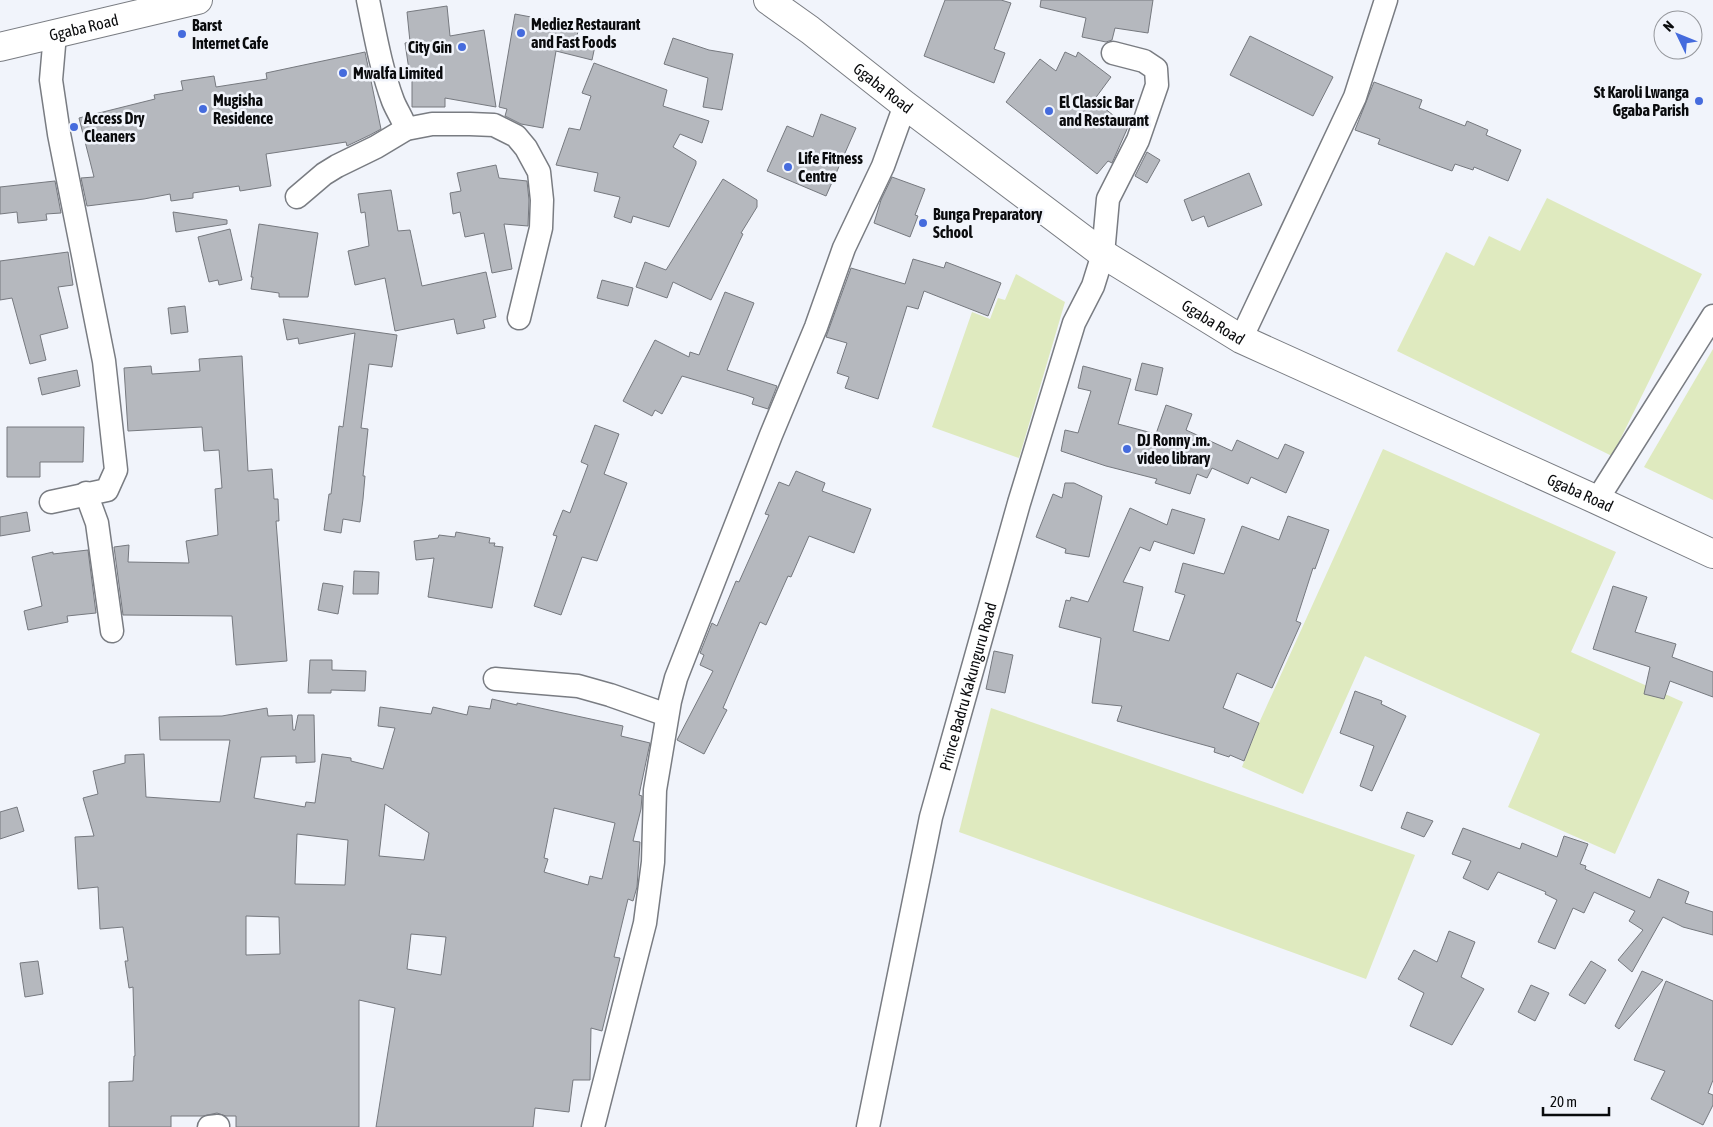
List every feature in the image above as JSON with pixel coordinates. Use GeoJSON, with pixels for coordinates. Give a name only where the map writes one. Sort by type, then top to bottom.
{"type":"FeatureCollection","features":[{"type":"Feature","properties":{"kind":"main road","name":"Ggaba Road"},"geometry":{"type":"LineString","coordinates":[[0,47],[198,0]]}},
{"type":"Feature","properties":{"kind":"main road","name":"Ggaba Road"},"geometry":{"type":"LineString","coordinates":[[768,0],[1103,254],[1241,339],[1713,554]]}},
{"type":"Feature","properties":{"kind":"street"},"geometry":{"type":"LineString","coordinates":[[368,0],[381,62],[394,103],[406,129]]}},
{"type":"Feature","properties":{"kind":"street"},"geometry":{"type":"LineString","coordinates":[[1241,339],[1355,97],[1386,0]]}},
{"type":"Feature","properties":{"kind":"street"},"geometry":{"type":"LineString","coordinates":[[51,502],[107,490],[116,470],[104,361],[59,134],[51,80],[55,34]]}},
{"type":"Feature","properties":{"kind":"street","name":"Prince Badru Kakunguru Road"},"geometry":{"type":"LineString","coordinates":[[868,1127],[931,817],[1018,503],[1074,322],[1093,286],[1103,254],[1108,199],[1138,140],[1157,85],[1156,69],[1144,61],[1113,53]]}},
{"type":"Feature","properties":{"kind":"street"},"geometry":{"type":"LineString","coordinates":[[592,1127],[645,923],[653,862],[655,790],[667,716],[676,678],[816,327],[844,248],[883,166],[905,105]]}},
{"type":"Feature","properties":{"kind":"street"},"geometry":{"type":"LineString","coordinates":[[297,197],[324,174],[406,129],[432,124],[494,125],[516,136],[526,148],[539,172],[542,200],[541,228],[519,318]]}},
{"type":"Feature","properties":{"kind":"street"},"geometry":{"type":"LineString","coordinates":[[1597,500],[1713,316]]}},
{"type":"Feature","properties":{"kind":"street"},"geometry":{"type":"LineString","coordinates":[[86,493],[97,523],[112,631]]}},
{"type":"Feature","properties":{"kind":"street"},"geometry":{"type":"LineString","coordinates":[[496,678],[578,686],[610,695],[667,716]]}},
{"type":"Feature","properties":{"kind":"green space"},"geometry":{"type":"Polygon","coordinates":[[[1547,198],[1702,274],[1612,456],[1397,351],[1446,252],[1474,266],[1489,236],[1520,251],[1547,198]]]}},
{"type":"Feature","properties":{"kind":"green space"},"geometry":{"type":"Polygon","coordinates":[[[1016,274],[1065,302],[1019,458],[932,427],[972,312],[990,319],[998,298],[1005,300],[1016,274]]]}},
{"type":"Feature","properties":{"kind":"green space"},"geometry":{"type":"Polygon","coordinates":[[[1713,349],[1713,500],[1644,467],[1713,349]]]}},
{"type":"Feature","properties":{"kind":"green space"},"geometry":{"type":"Polygon","coordinates":[[[1383,449],[1616,552],[1571,652],[1683,702],[1615,854],[1508,807],[1540,734],[1365,656],[1303,794],[1242,767],[1259,723],[1383,449]]]}},
{"type":"Feature","properties":{"kind":"green space"},"geometry":{"type":"Polygon","coordinates":[[[991,708],[1415,855],[1366,979],[959,832],[991,708]]]}},
{"type":"Feature","properties":{"kind":"building"},"geometry":{"type":"Polygon","coordinates":[[[945,0],[1001,0],[1011,3],[994,49],[1005,53],[994,83],[924,56],[945,0]]]}},
{"type":"Feature","properties":{"kind":"building"},"geometry":{"type":"Polygon","coordinates":[[[1041,0],[1153,0],[1148,33],[1115,28],[1112,40],[1106,42],[1082,37],[1086,18],[1040,7],[1041,0]]]}},
{"type":"Feature","properties":{"kind":"building"},"geometry":{"type":"Polygon","coordinates":[[[447,6],[450,36],[484,30],[496,107],[445,98],[445,107],[412,107],[412,69],[409,70],[405,43],[410,42],[407,12],[447,6]]]}},
{"type":"Feature","properties":{"kind":"building"},"geometry":{"type":"Polygon","coordinates":[[[515,14],[579,26],[577,36],[596,41],[592,60],[556,51],[543,128],[521,124],[505,116],[507,109],[499,107],[515,14]]]}},
{"type":"Feature","properties":{"kind":"building"},"geometry":{"type":"Polygon","coordinates":[[[1250,36],[1333,77],[1313,116],[1230,75],[1250,36]]]}},
{"type":"Feature","properties":{"kind":"building"},"geometry":{"type":"Polygon","coordinates":[[[673,38],[709,50],[733,54],[722,110],[703,107],[708,78],[664,64],[673,38]]]}},
{"type":"Feature","properties":{"kind":"building"},"geometry":{"type":"Polygon","coordinates":[[[365,52],[381,129],[347,146],[346,142],[266,154],[271,186],[240,191],[239,186],[193,193],[193,198],[171,201],[170,194],[87,206],[81,178],[94,177],[79,118],[155,99],[154,95],[183,90],[181,81],[214,76],[216,87],[267,79],[266,73],[365,52]]]}},
{"type":"Feature","properties":{"kind":"building"},"geometry":{"type":"Polygon","coordinates":[[[1065,52],[1076,57],[1078,52],[1111,77],[1094,100],[1128,127],[1112,163],[1108,161],[1097,174],[1006,102],[1040,59],[1056,71],[1065,52]]]}},
{"type":"Feature","properties":{"kind":"building"},"geometry":{"type":"Polygon","coordinates":[[[594,63],[667,90],[663,106],[709,121],[702,143],[680,134],[673,147],[696,161],[696,164],[669,227],[633,216],[631,223],[614,217],[620,197],[594,191],[598,173],[556,165],[569,128],[580,130],[591,96],[582,93],[594,63]]]}},
{"type":"Feature","properties":{"kind":"building"},"geometry":{"type":"Polygon","coordinates":[[[1374,82],[1422,100],[1419,108],[1465,126],[1467,121],[1488,130],[1486,135],[1521,150],[1508,181],[1474,167],[1473,170],[1455,164],[1452,171],[1378,144],[1380,139],[1355,130],[1374,82]]]}},
{"type":"Feature","properties":{"kind":"building"},"geometry":{"type":"Polygon","coordinates":[[[821,114],[856,128],[826,196],[767,171],[787,126],[813,137],[821,114]]]}},
{"type":"Feature","properties":{"kind":"building"},"geometry":{"type":"Polygon","coordinates":[[[1147,152],[1160,160],[1147,183],[1135,176],[1147,152]]]}},
{"type":"Feature","properties":{"kind":"building"},"geometry":{"type":"Polygon","coordinates":[[[496,165],[499,178],[527,181],[529,200],[528,226],[504,224],[512,269],[492,273],[484,233],[465,237],[460,212],[453,214],[450,193],[461,191],[457,173],[496,165]]]}},
{"type":"Feature","properties":{"kind":"building"},"geometry":{"type":"Polygon","coordinates":[[[1249,173],[1262,205],[1208,227],[1204,216],[1192,221],[1184,200],[1249,173]]]}},
{"type":"Feature","properties":{"kind":"building"},"geometry":{"type":"Polygon","coordinates":[[[892,177],[925,189],[915,215],[918,216],[910,237],[874,223],[881,200],[892,177]]]}},
{"type":"Feature","properties":{"kind":"building"},"geometry":{"type":"Polygon","coordinates":[[[723,179],[757,200],[757,207],[741,233],[743,234],[711,300],[673,282],[667,298],[636,287],[645,262],[666,270],[723,179]]]}},
{"type":"Feature","properties":{"kind":"building"},"geometry":{"type":"Polygon","coordinates":[[[55,181],[61,213],[46,214],[47,220],[18,223],[17,212],[0,214],[0,187],[55,181]]]}},
{"type":"Feature","properties":{"kind":"building"},"geometry":{"type":"Polygon","coordinates":[[[391,190],[398,231],[410,230],[422,286],[486,272],[496,317],[483,320],[485,328],[457,334],[454,319],[395,331],[385,278],[355,285],[348,251],[369,246],[365,212],[361,213],[358,194],[391,190]]]}},
{"type":"Feature","properties":{"kind":"building"},"geometry":{"type":"Polygon","coordinates":[[[173,212],[227,220],[227,224],[176,232],[173,212]]]}},
{"type":"Feature","properties":{"kind":"building"},"geometry":{"type":"Polygon","coordinates":[[[259,224],[318,233],[308,297],[279,297],[279,293],[251,289],[259,224]]]}},
{"type":"Feature","properties":{"kind":"building"},"geometry":{"type":"Polygon","coordinates":[[[230,229],[242,280],[219,285],[218,280],[209,282],[198,237],[230,229]]]}},
{"type":"Feature","properties":{"kind":"building"},"geometry":{"type":"Polygon","coordinates":[[[68,252],[73,285],[58,287],[68,328],[40,335],[46,360],[30,364],[12,298],[0,300],[0,261],[68,252]]]}},
{"type":"Feature","properties":{"kind":"building"},"geometry":{"type":"Polygon","coordinates":[[[913,259],[944,268],[946,262],[1001,283],[988,316],[924,291],[918,309],[907,306],[878,399],[845,388],[849,377],[837,373],[847,343],[826,337],[851,268],[905,284],[913,259]]]}},
{"type":"Feature","properties":{"kind":"building"},"geometry":{"type":"Polygon","coordinates":[[[602,280],[633,288],[628,306],[597,298],[602,280]]]}},
{"type":"Feature","properties":{"kind":"building"},"geometry":{"type":"Polygon","coordinates":[[[725,292],[754,303],[727,370],[777,386],[768,409],[752,404],[754,398],[682,376],[662,414],[655,410],[652,416],[623,401],[655,340],[689,357],[690,352],[699,355],[725,292]]]}},
{"type":"Feature","properties":{"kind":"building"},"geometry":{"type":"Polygon","coordinates":[[[185,306],[188,332],[171,334],[168,308],[185,306]]]}},
{"type":"Feature","properties":{"kind":"building"},"geometry":{"type":"Polygon","coordinates":[[[283,319],[397,335],[392,367],[369,364],[361,428],[368,429],[360,522],[343,519],[341,533],[324,530],[329,494],[331,494],[339,426],[343,427],[355,333],[299,344],[298,338],[287,340],[283,319]]]}},
{"type":"Feature","properties":{"kind":"building"},"geometry":{"type":"Polygon","coordinates":[[[242,356],[248,471],[272,469],[274,499],[278,499],[279,521],[276,521],[287,661],[236,665],[232,616],[123,615],[114,547],[129,545],[128,562],[189,563],[186,541],[218,535],[215,489],[222,488],[219,450],[204,451],[202,427],[128,431],[124,368],[151,366],[152,374],[200,371],[199,359],[242,356]]]}},
{"type":"Feature","properties":{"kind":"building"},"geometry":{"type":"Polygon","coordinates":[[[1142,363],[1163,368],[1157,395],[1135,390],[1142,363]]]}},
{"type":"Feature","properties":{"kind":"building"},"geometry":{"type":"Polygon","coordinates":[[[1083,366],[1131,379],[1118,424],[1156,434],[1166,405],[1192,414],[1186,430],[1232,451],[1237,440],[1278,459],[1285,444],[1304,452],[1286,493],[1251,477],[1248,484],[1212,468],[1207,478],[1197,474],[1190,494],[1155,483],[1157,479],[1106,466],[1061,451],[1065,430],[1078,433],[1091,391],[1078,388],[1083,366]]]}},
{"type":"Feature","properties":{"kind":"building"},"geometry":{"type":"Polygon","coordinates":[[[77,370],[80,386],[42,395],[38,378],[77,370]]]}},
{"type":"Feature","properties":{"kind":"building"},"geometry":{"type":"Polygon","coordinates":[[[595,425],[619,434],[604,474],[627,483],[597,561],[582,557],[561,615],[534,606],[557,536],[553,535],[563,510],[570,513],[588,465],[581,462],[595,425]]]}},
{"type":"Feature","properties":{"kind":"building"},"geometry":{"type":"Polygon","coordinates":[[[7,427],[84,427],[83,462],[40,462],[40,477],[7,477],[7,427]]]}},
{"type":"Feature","properties":{"kind":"building"},"geometry":{"type":"Polygon","coordinates":[[[796,471],[825,483],[822,491],[871,509],[854,553],[809,536],[791,577],[788,576],[766,625],[760,622],[723,708],[727,710],[704,754],[677,740],[713,671],[700,665],[704,655],[700,653],[712,623],[717,626],[736,581],[739,582],[769,515],[765,514],[779,482],[789,486],[796,471]]]}},
{"type":"Feature","properties":{"kind":"building"},"geometry":{"type":"Polygon","coordinates":[[[1065,483],[1074,483],[1102,496],[1089,557],[1065,553],[1066,549],[1036,537],[1053,494],[1062,498],[1065,483]]]}},
{"type":"Feature","properties":{"kind":"building"},"geometry":{"type":"Polygon","coordinates":[[[1130,508],[1167,525],[1172,509],[1205,519],[1194,554],[1154,541],[1150,551],[1140,547],[1123,582],[1143,587],[1133,631],[1169,641],[1185,595],[1175,592],[1183,563],[1224,574],[1242,526],[1279,540],[1288,516],[1329,530],[1315,569],[1313,568],[1296,621],[1301,623],[1272,688],[1237,673],[1223,708],[1259,723],[1244,761],[1230,755],[1229,757],[1214,752],[1215,748],[1117,721],[1122,706],[1092,703],[1101,638],[1059,627],[1066,600],[1070,601],[1071,597],[1088,602],[1130,508]]]}},
{"type":"Feature","properties":{"kind":"building"},"geometry":{"type":"Polygon","coordinates":[[[27,512],[30,531],[0,536],[0,517],[27,512]]]}},
{"type":"Feature","properties":{"kind":"building"},"geometry":{"type":"Polygon","coordinates":[[[456,532],[490,538],[489,543],[495,543],[494,546],[503,547],[492,608],[428,597],[434,558],[416,560],[414,541],[438,538],[439,535],[455,537],[456,532]]]}},
{"type":"Feature","properties":{"kind":"building"},"geometry":{"type":"Polygon","coordinates":[[[88,550],[96,613],[67,616],[68,622],[28,630],[24,611],[42,606],[32,557],[53,552],[53,554],[88,550]]]}},
{"type":"Feature","properties":{"kind":"building"},"geometry":{"type":"Polygon","coordinates":[[[354,571],[379,572],[378,594],[353,594],[354,571]]]}},
{"type":"Feature","properties":{"kind":"building"},"geometry":{"type":"Polygon","coordinates":[[[323,583],[343,586],[338,614],[318,610],[323,583]]]}},
{"type":"Feature","properties":{"kind":"building"},"geometry":{"type":"Polygon","coordinates":[[[1613,586],[1647,597],[1635,632],[1676,644],[1672,657],[1713,672],[1713,697],[1670,681],[1664,699],[1644,694],[1650,667],[1593,649],[1613,586]]]}},
{"type":"Feature","properties":{"kind":"building"},"geometry":{"type":"Polygon","coordinates":[[[994,651],[1013,655],[1005,693],[986,689],[994,651]]]}},
{"type":"Feature","properties":{"kind":"building"},"geometry":{"type":"Polygon","coordinates":[[[310,660],[332,660],[332,670],[366,671],[365,691],[331,690],[331,693],[308,693],[310,660]]]}},
{"type":"Feature","properties":{"kind":"building"},"geometry":{"type":"Polygon","coordinates":[[[1355,691],[1382,701],[1381,704],[1406,716],[1372,791],[1360,786],[1374,746],[1340,733],[1355,691]]]}},
{"type":"Feature","properties":{"kind":"building"},"geometry":{"type":"Polygon","coordinates":[[[492,699],[517,705],[517,703],[623,726],[621,736],[650,743],[639,795],[642,796],[641,809],[633,841],[640,842],[637,887],[633,901],[628,899],[614,957],[620,958],[602,1031],[591,1028],[590,1080],[573,1080],[569,1112],[535,1108],[533,1127],[376,1127],[395,1008],[359,1000],[359,1127],[236,1127],[236,1116],[226,1116],[217,1113],[203,1116],[171,1116],[171,1127],[109,1127],[109,1082],[133,1081],[135,1056],[133,987],[129,988],[125,961],[128,961],[123,927],[100,929],[98,887],[78,889],[75,837],[94,836],[83,798],[98,794],[93,771],[125,763],[125,755],[144,754],[146,797],[220,802],[230,740],[160,740],[159,717],[222,716],[267,708],[268,716],[292,715],[293,730],[295,730],[298,715],[314,715],[315,762],[296,763],[296,756],[261,757],[254,798],[305,807],[306,802],[315,803],[322,754],[351,758],[351,761],[383,769],[395,728],[378,726],[380,707],[431,714],[433,707],[467,715],[469,706],[490,709],[492,699]],[[385,804],[379,856],[424,860],[429,833],[385,804]],[[554,808],[544,858],[548,859],[544,872],[588,885],[590,876],[602,879],[615,823],[554,808]],[[297,834],[295,884],[345,885],[348,840],[297,834]],[[246,916],[246,955],[280,954],[279,917],[246,916]],[[411,934],[407,969],[441,975],[446,937],[411,934]]]}},
{"type":"Feature","properties":{"kind":"building"},"geometry":{"type":"Polygon","coordinates":[[[17,807],[24,831],[0,839],[0,812],[17,807]]]}},
{"type":"Feature","properties":{"kind":"building"},"geometry":{"type":"Polygon","coordinates":[[[1407,812],[1433,821],[1424,837],[1401,828],[1407,812]]]}},
{"type":"Feature","properties":{"kind":"building"},"geometry":{"type":"Polygon","coordinates":[[[1463,828],[1520,849],[1522,843],[1557,857],[1564,836],[1588,844],[1580,864],[1586,866],[1585,869],[1650,898],[1658,879],[1689,892],[1685,903],[1713,912],[1713,935],[1683,927],[1663,917],[1632,972],[1618,960],[1643,930],[1629,921],[1635,911],[1594,892],[1584,913],[1573,908],[1555,949],[1538,942],[1557,900],[1545,894],[1546,892],[1498,872],[1488,890],[1463,878],[1471,861],[1452,854],[1463,828]]]}},
{"type":"Feature","properties":{"kind":"building"},"geometry":{"type":"Polygon","coordinates":[[[1449,931],[1475,942],[1461,977],[1484,989],[1452,1045],[1410,1026],[1424,993],[1398,979],[1414,950],[1437,962],[1449,931]]]}},
{"type":"Feature","properties":{"kind":"building"},"geometry":{"type":"Polygon","coordinates":[[[38,961],[43,994],[25,997],[20,963],[38,961]]]}},
{"type":"Feature","properties":{"kind":"building"},"geometry":{"type":"Polygon","coordinates":[[[1591,961],[1606,970],[1585,1004],[1569,995],[1591,961]]]}},
{"type":"Feature","properties":{"kind":"building"},"geometry":{"type":"Polygon","coordinates":[[[1642,971],[1663,980],[1619,1029],[1615,1026],[1642,971]]]}},
{"type":"Feature","properties":{"kind":"building"},"geometry":{"type":"Polygon","coordinates":[[[1666,981],[1713,1001],[1713,1080],[1708,1093],[1713,1095],[1713,1105],[1703,1125],[1651,1099],[1665,1071],[1634,1060],[1666,981]]]}},
{"type":"Feature","properties":{"kind":"building"},"geometry":{"type":"Polygon","coordinates":[[[1531,985],[1549,993],[1535,1021],[1518,1012],[1531,985]]]}},
{"type":"Feature","properties":{"kind":"place","name":"Mediez Restaurant and Fast Foods"},"geometry":{"type":"Point","coordinates":[521,33]}},
{"type":"Feature","properties":{"kind":"place","name":"Barst Internet Cafe"},"geometry":{"type":"Point","coordinates":[182,34]}},
{"type":"Feature","properties":{"kind":"place","name":"City Gin"},"geometry":{"type":"Point","coordinates":[462,47]}},
{"type":"Feature","properties":{"kind":"place","name":"Mwalfa Limited"},"geometry":{"type":"Point","coordinates":[343,73]}},
{"type":"Feature","properties":{"kind":"place","name":"St Karoli Lwanga Ggaba Parish"},"geometry":{"type":"Point","coordinates":[1699,101]}},
{"type":"Feature","properties":{"kind":"place","name":"Mugisha Residence"},"geometry":{"type":"Point","coordinates":[203,109]}},
{"type":"Feature","properties":{"kind":"place","name":"El Classic Bar and Restaurant"},"geometry":{"type":"Point","coordinates":[1049,111]}},
{"type":"Feature","properties":{"kind":"place","name":"Access Dry Cleaners"},"geometry":{"type":"Point","coordinates":[74,127]}},
{"type":"Feature","properties":{"kind":"place","name":"Life Fitness Centre"},"geometry":{"type":"Point","coordinates":[788,167]}},
{"type":"Feature","properties":{"kind":"place","name":"Bunga Preparatory School"},"geometry":{"type":"Point","coordinates":[923,223]}},
{"type":"Feature","properties":{"kind":"place","name":"DJ Ronny .m. video library"},"geometry":{"type":"Point","coordinates":[1127,449]}}]}
